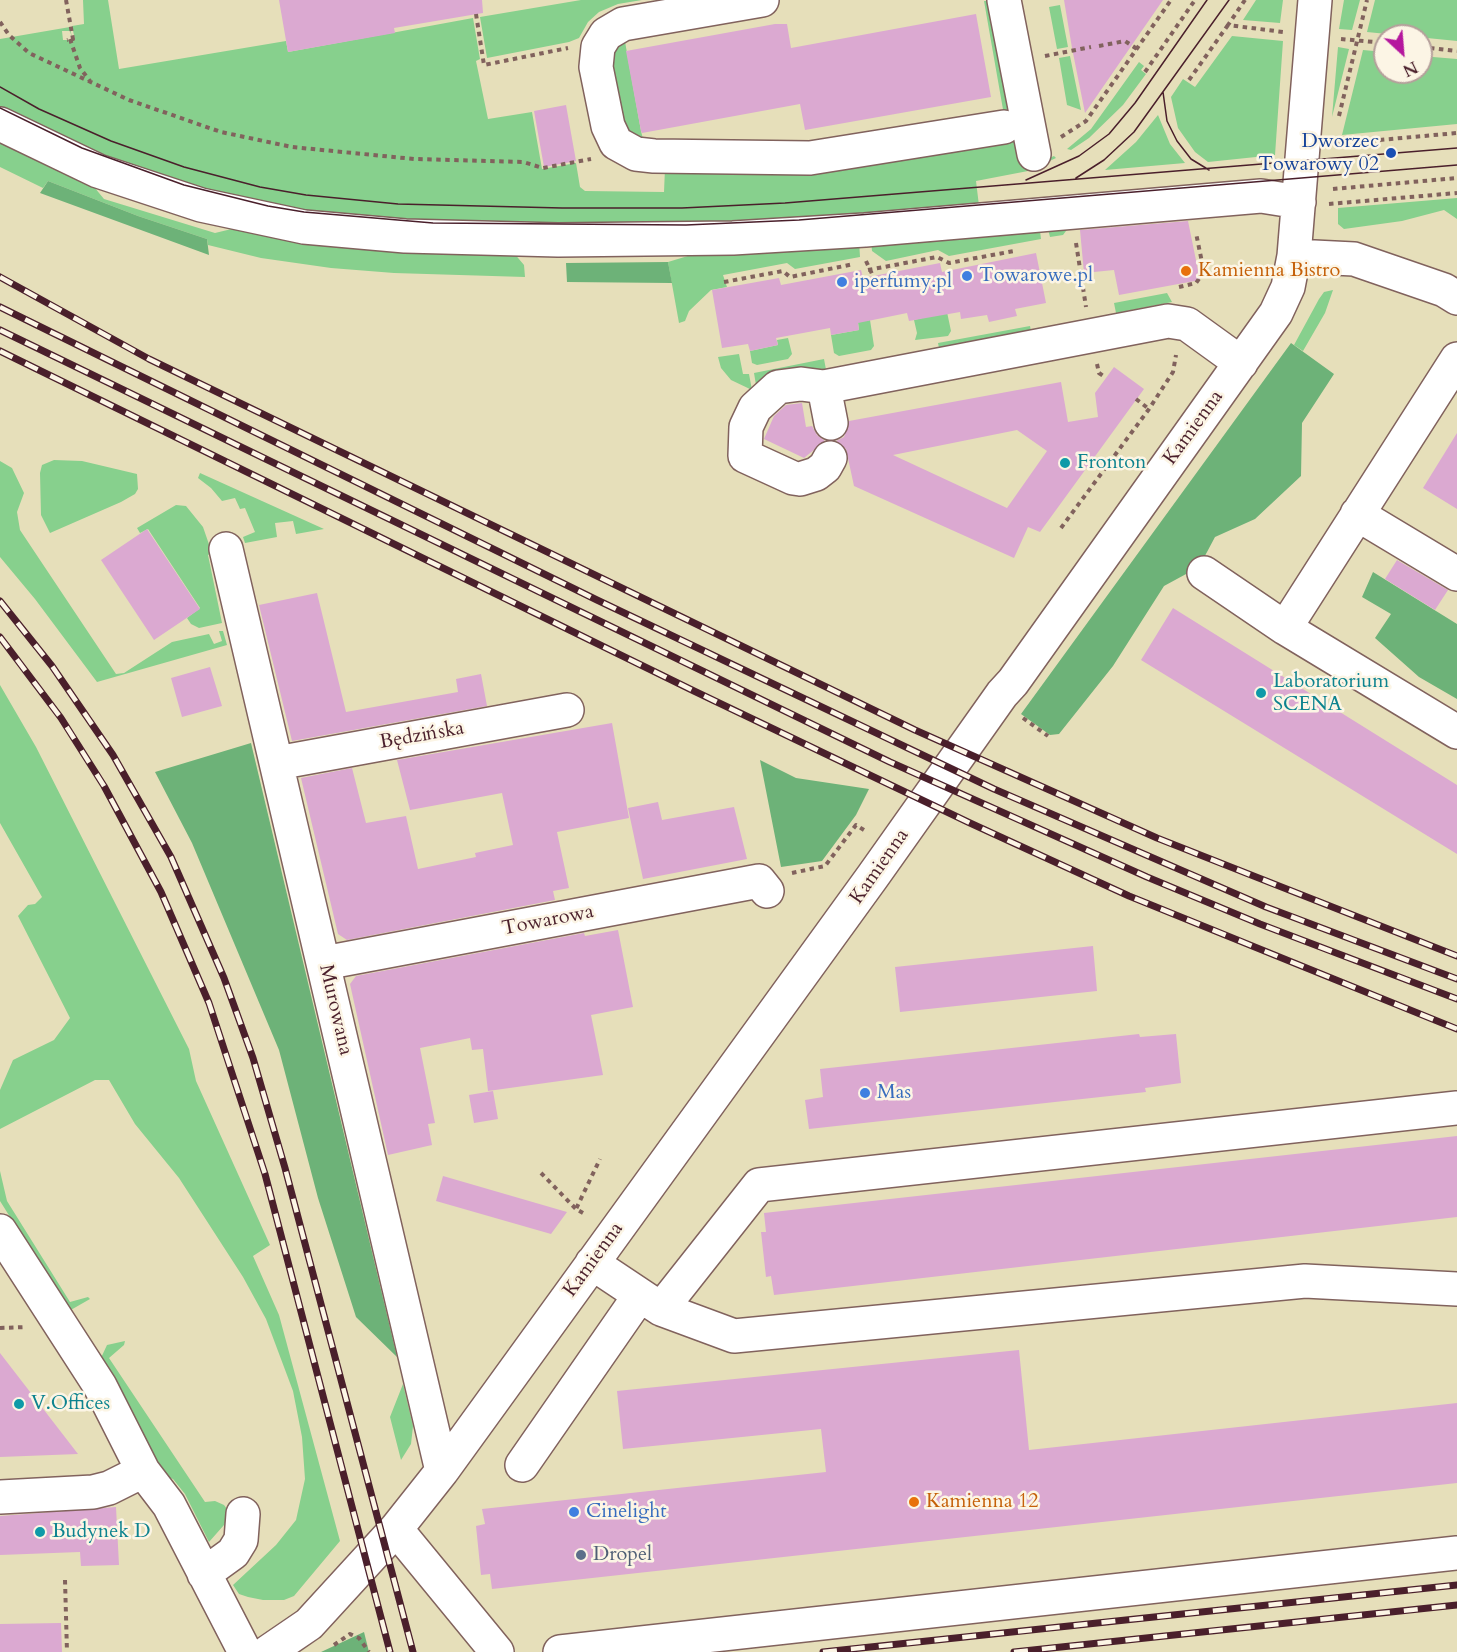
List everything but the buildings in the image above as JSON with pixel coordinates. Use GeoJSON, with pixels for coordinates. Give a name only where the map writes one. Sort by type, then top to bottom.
{"type":"FeatureCollection","features":[{"type":"Feature","properties":{"kind":"street"},"geometry":{"type":"LineString","coordinates":[[762,0],[623,24],[606,34],[598,46],[596,67],[610,135],[623,149],[654,156],[810,158],[1004,127]]}},
{"type":"Feature","properties":{"kind":"street"},"geometry":{"type":"LineString","coordinates":[[1004,0],[1034,151]]}},
{"type":"Feature","properties":{"kind":"street","name":"Kamienna"},"geometry":{"type":"LineString","coordinates":[[268,1652],[309,1624],[396,1529],[442,1471],[1281,305],[1291,277],[1294,256],[1316,0]]}},
{"type":"Feature","properties":{"kind":"street"},"geometry":{"type":"LineString","coordinates":[[0,124],[99,171],[166,195],[249,217],[304,227],[366,234],[558,240],[733,238],[865,230],[1261,196],[1299,202]]}},
{"type":"Feature","properties":{"kind":"street"},"geometry":{"type":"LineString","coordinates":[[1294,256],[1354,259],[1434,286],[1457,298]]}},
{"type":"Feature","properties":{"kind":"street"},"geometry":{"type":"LineString","coordinates":[[830,458],[825,467],[816,474],[800,479],[793,478],[746,456],[746,427],[755,408],[772,390],[801,384],[824,387],[1180,321],[1241,363]]}},
{"type":"Feature","properties":{"kind":"street"},"geometry":{"type":"LineString","coordinates":[[1285,628],[1455,366]]}},
{"type":"Feature","properties":{"kind":"street"},"geometry":{"type":"LineString","coordinates":[[824,387],[831,423]]}},
{"type":"Feature","properties":{"kind":"street"},"geometry":{"type":"LineString","coordinates":[[1357,514],[1457,574]]}},
{"type":"Feature","properties":{"kind":"street","name":"Murowana"},"geometry":{"type":"LineString","coordinates":[[226,549],[442,1471]]}},
{"type":"Feature","properties":{"kind":"street"},"geometry":{"type":"LineString","coordinates":[[1203,573],[1285,628],[1457,732]]}},
{"type":"Feature","properties":{"kind":"street","name":"Będzińska"},"geometry":{"type":"LineString","coordinates":[[277,763],[567,710]]}},
{"type":"Feature","properties":{"kind":"street","name":"Towarowa"},"geometry":{"type":"LineString","coordinates":[[324,963],[759,881],[767,891]]}},
{"type":"Feature","properties":{"kind":"street"},"geometry":{"type":"LineString","coordinates":[[522,1465],[650,1302],[759,1185],[1457,1108]]}},
{"type":"Feature","properties":{"kind":"street"},"geometry":{"type":"LineString","coordinates":[[0,1232],[100,1386],[142,1471],[169,1505],[244,1652]]}},
{"type":"Feature","properties":{"kind":"street"},"geometry":{"type":"LineString","coordinates":[[592,1263],[650,1302],[734,1336],[1305,1281],[1457,1289]]}},
{"type":"Feature","properties":{"kind":"street"},"geometry":{"type":"LineString","coordinates":[[0,1497],[93,1492],[109,1488],[142,1471]]}},
{"type":"Feature","properties":{"kind":"street"},"geometry":{"type":"LineString","coordinates":[[204,1574],[233,1553],[241,1540],[243,1514]]}},
{"type":"Feature","properties":{"kind":"street"},"geometry":{"type":"LineString","coordinates":[[396,1529],[497,1652]]}},
{"type":"Feature","properties":{"kind":"street"},"geometry":{"type":"LineString","coordinates":[[560,1652],[1457,1553]]}},
{"type":"Feature","properties":{"kind":"path"},"geometry":{"type":"LineString","coordinates":[[66,0],[73,39],[69,40],[80,68],[90,82]]}},
{"type":"Feature","properties":{"kind":"path"},"geometry":{"type":"LineString","coordinates":[[1034,151],[1086,121],[1171,0]]}},
{"type":"Feature","properties":{"kind":"path"},"geometry":{"type":"LineString","coordinates":[[1145,72],[1195,0]]}},
{"type":"Feature","properties":{"kind":"path"},"geometry":{"type":"LineString","coordinates":[[1190,80],[1245,0]]}},
{"type":"Feature","properties":{"kind":"path"},"geometry":{"type":"LineString","coordinates":[[1338,122],[1367,0]]}},
{"type":"Feature","properties":{"kind":"path"},"geometry":{"type":"LineString","coordinates":[[476,14],[484,65],[569,48]]}},
{"type":"Feature","properties":{"kind":"path"},"geometry":{"type":"LineString","coordinates":[[0,22],[9,35],[29,53],[129,100],[221,132],[292,147],[414,159],[524,162],[543,168],[610,155],[623,149]]}},
{"type":"Feature","properties":{"kind":"path"},"geometry":{"type":"LineString","coordinates":[[1228,25],[1288,33]]}},
{"type":"Feature","properties":{"kind":"path"},"geometry":{"type":"LineString","coordinates":[[1336,38],[1373,42]]}},
{"type":"Feature","properties":{"kind":"path"},"geometry":{"type":"LineString","coordinates":[[1098,46],[1125,41],[1137,49]]}},
{"type":"Feature","properties":{"kind":"path"},"geometry":{"type":"LineString","coordinates":[[1057,54],[1091,47]]}},
{"type":"Feature","properties":{"kind":"path"},"geometry":{"type":"LineString","coordinates":[[1433,48],[1457,51]]}},
{"type":"Feature","properties":{"kind":"path"},"geometry":{"type":"LineString","coordinates":[[1335,151],[1336,133]]}},
{"type":"Feature","properties":{"kind":"path"},"geometry":{"type":"LineString","coordinates":[[1335,144],[1457,133]]}},
{"type":"Feature","properties":{"kind":"path"},"geometry":{"type":"LineString","coordinates":[[1333,189],[1457,178]]}},
{"type":"Feature","properties":{"kind":"path"},"geometry":{"type":"LineString","coordinates":[[1332,204],[1457,193]]}},
{"type":"Feature","properties":{"kind":"path"},"geometry":{"type":"LineString","coordinates":[[1179,286],[1196,283],[1204,272],[1190,203]]}},
{"type":"Feature","properties":{"kind":"path"},"geometry":{"type":"LineString","coordinates":[[1073,212],[1079,273],[1092,336]]}},
{"type":"Feature","properties":{"kind":"path"},"geometry":{"type":"LineString","coordinates":[[868,270],[937,257],[950,263],[1018,250]]}},
{"type":"Feature","properties":{"kind":"path"},"geometry":{"type":"LineString","coordinates":[[724,282],[783,271],[790,277],[866,262]]}},
{"type":"Feature","properties":{"kind":"path"},"geometry":{"type":"LineString","coordinates":[[1060,528],[1149,409],[1173,372],[1177,351]]}},
{"type":"Feature","properties":{"kind":"path"},"geometry":{"type":"LineString","coordinates":[[1136,399],[1149,409]]}},
{"type":"Feature","properties":{"kind":"path"},"geometry":{"type":"LineString","coordinates":[[1020,716],[1048,736]]}},
{"type":"Feature","properties":{"kind":"path"},"geometry":{"type":"LineString","coordinates":[[828,862],[856,825],[864,830]]}},
{"type":"Feature","properties":{"kind":"path"},"geometry":{"type":"LineString","coordinates":[[576,1209],[600,1159]]}},
{"type":"Feature","properties":{"kind":"path"},"geometry":{"type":"LineString","coordinates":[[541,1173],[576,1209],[583,1213]]}},
{"type":"Feature","properties":{"kind":"path"},"geometry":{"type":"LineString","coordinates":[[0,1328],[32,1327]]}},
{"type":"Feature","properties":{"kind":"path"},"geometry":{"type":"LineString","coordinates":[[64,1580],[67,1652]]}},
{"type":"Feature","properties":{"kind":"green space"},"geometry":{"type":"Polygon","coordinates":[[[83,0],[108,0],[119,69],[286,41],[288,52],[473,18],[480,59],[476,61],[488,119],[532,112],[542,169],[576,163],[580,187],[585,191],[664,192],[665,168],[1008,138],[984,1],[990,1],[1025,168],[1054,156],[1056,158],[1028,171],[976,181],[980,214],[455,231],[234,207],[0,116],[0,39],[70,27],[72,38],[70,31],[62,31],[63,40],[75,40],[72,26],[84,24],[83,0]]]}},
{"type":"Feature","properties":{"kind":"green space"},"geometry":{"type":"Polygon","coordinates":[[[581,0],[642,0],[618,4],[599,12],[588,22],[579,38],[569,42],[487,58],[480,17],[581,0]]]}},
{"type":"Feature","properties":{"kind":"green space"},"geometry":{"type":"Polygon","coordinates":[[[1256,0],[1283,0],[1280,23],[1243,20],[1256,0]]]}},
{"type":"Feature","properties":{"kind":"green space"},"geometry":{"type":"Polygon","coordinates":[[[1344,0],[1360,0],[1352,30],[1339,29],[1344,0]]]}},
{"type":"Feature","properties":{"kind":"green space"},"geometry":{"type":"Polygon","coordinates":[[[1375,0],[1457,0],[1457,41],[1433,39],[1433,24],[1373,24],[1373,33],[1367,32],[1375,0]]]}},
{"type":"Feature","properties":{"kind":"green space"},"geometry":{"type":"Polygon","coordinates":[[[1060,5],[1068,47],[1057,49],[1049,7],[1060,5]]]}},
{"type":"Feature","properties":{"kind":"green space"},"geometry":{"type":"Polygon","coordinates":[[[624,36],[644,143],[628,141],[608,67],[617,38],[624,36]]]}},
{"type":"Feature","properties":{"kind":"green space"},"geometry":{"type":"Polygon","coordinates":[[[1232,36],[1283,41],[1275,155],[1208,162],[1195,152],[1178,128],[1171,97],[1183,79],[1195,87],[1232,36]]]}},
{"type":"Feature","properties":{"kind":"green space"},"geometry":{"type":"Polygon","coordinates":[[[1338,47],[1349,49],[1332,117],[1338,47]]]}},
{"type":"Feature","properties":{"kind":"green space"},"geometry":{"type":"Polygon","coordinates":[[[1363,50],[1373,51],[1373,84],[1433,84],[1433,57],[1457,59],[1457,124],[1342,135],[1363,50]]]}},
{"type":"Feature","properties":{"kind":"green space"},"geometry":{"type":"Polygon","coordinates":[[[1070,56],[1081,110],[1067,105],[1059,58],[1070,56]]]}},
{"type":"Feature","properties":{"kind":"green space"},"geometry":{"type":"Polygon","coordinates":[[[1139,62],[1144,66],[1141,70],[1146,74],[1123,105],[1089,138],[1071,150],[1067,149],[1091,129],[1139,62]]]}},
{"type":"Feature","properties":{"kind":"green space"},"geometry":{"type":"Polygon","coordinates":[[[1158,115],[1170,144],[1185,163],[1105,170],[1136,142],[1158,115]]]}},
{"type":"Feature","properties":{"kind":"green space"},"geometry":{"type":"Polygon","coordinates":[[[0,135],[85,176],[104,199],[215,233],[244,226],[513,252],[524,265],[525,277],[394,273],[331,268],[261,258],[208,245],[207,239],[138,216],[48,181],[43,188],[0,167],[0,135]]]}},
{"type":"Feature","properties":{"kind":"green space"},"geometry":{"type":"Polygon","coordinates":[[[48,181],[138,216],[207,239],[209,255],[40,193],[48,181]]]}},
{"type":"Feature","properties":{"kind":"green space"},"geometry":{"type":"Polygon","coordinates":[[[1457,198],[1457,219],[1444,210],[1402,221],[1344,229],[1338,224],[1338,208],[1457,198]]]}},
{"type":"Feature","properties":{"kind":"green space"},"geometry":{"type":"Polygon","coordinates":[[[1069,227],[1063,235],[1050,237],[1048,229],[1040,231],[1041,239],[949,256],[938,250],[886,261],[872,251],[871,240],[1069,227]]]}},
{"type":"Feature","properties":{"kind":"green space"},"geometry":{"type":"Polygon","coordinates":[[[859,241],[860,257],[795,269],[787,263],[723,275],[727,287],[711,290],[689,311],[685,321],[679,323],[668,262],[711,249],[859,241]]]}},
{"type":"Feature","properties":{"kind":"green space"},"geometry":{"type":"Polygon","coordinates":[[[668,262],[672,283],[567,282],[566,263],[668,262]]]}},
{"type":"Feature","properties":{"kind":"green space"},"geometry":{"type":"Polygon","coordinates":[[[1333,290],[1325,313],[1303,351],[1294,345],[1319,299],[1324,292],[1333,290]]]}},
{"type":"Feature","properties":{"kind":"green space"},"geometry":{"type":"Polygon","coordinates":[[[1167,293],[1172,302],[1116,313],[1114,303],[1167,293]]]}},
{"type":"Feature","properties":{"kind":"green space"},"geometry":{"type":"Polygon","coordinates":[[[947,312],[951,331],[948,336],[915,340],[917,333],[914,320],[947,312]]]}},
{"type":"Feature","properties":{"kind":"green space"},"geometry":{"type":"Polygon","coordinates":[[[870,320],[874,346],[871,350],[839,356],[834,353],[831,335],[859,330],[858,322],[870,320]]]}},
{"type":"Feature","properties":{"kind":"green space"},"geometry":{"type":"Polygon","coordinates":[[[1030,326],[1032,336],[940,353],[938,343],[1030,326]]]}},
{"type":"Feature","properties":{"kind":"green space"},"geometry":{"type":"Polygon","coordinates":[[[788,338],[792,354],[788,359],[757,365],[752,363],[750,351],[778,345],[777,340],[788,338]]]}},
{"type":"Feature","properties":{"kind":"green space"},"geometry":{"type":"Polygon","coordinates":[[[1291,343],[1334,374],[1302,423],[1301,476],[1255,519],[1215,537],[1199,567],[1164,586],[1113,666],[1059,734],[1050,735],[1021,714],[1291,343]]]}},
{"type":"Feature","properties":{"kind":"green space"},"geometry":{"type":"Polygon","coordinates":[[[739,354],[743,374],[749,374],[752,390],[731,380],[721,368],[718,357],[739,354]]]}},
{"type":"Feature","properties":{"kind":"green space"},"geometry":{"type":"Polygon","coordinates":[[[824,359],[827,375],[757,391],[754,373],[824,359]]]}},
{"type":"Feature","properties":{"kind":"green space"},"geometry":{"type":"Polygon","coordinates":[[[54,460],[82,461],[137,474],[138,489],[135,494],[121,502],[50,533],[41,515],[40,473],[42,465],[54,460]]]}},
{"type":"Feature","properties":{"kind":"green space"},"geometry":{"type":"Polygon","coordinates":[[[0,461],[12,468],[24,493],[17,512],[20,530],[116,674],[124,673],[172,642],[209,634],[214,644],[222,641],[219,631],[223,631],[227,645],[97,682],[35,599],[0,557],[0,461]]]}},
{"type":"Feature","properties":{"kind":"green space"},"geometry":{"type":"Polygon","coordinates":[[[200,473],[324,529],[296,534],[293,521],[275,523],[277,537],[245,543],[243,537],[255,532],[245,508],[240,509],[235,498],[222,501],[198,478],[200,473]]]}},
{"type":"Feature","properties":{"kind":"green space"},"geometry":{"type":"Polygon","coordinates":[[[176,505],[186,506],[203,527],[212,553],[208,555],[222,623],[199,628],[191,624],[187,618],[200,608],[148,529],[140,533],[137,528],[176,505]]]}},
{"type":"Feature","properties":{"kind":"green space"},"geometry":{"type":"Polygon","coordinates":[[[1373,572],[1457,624],[1457,699],[1419,677],[1375,638],[1391,614],[1362,597],[1373,572]]]}},
{"type":"Feature","properties":{"kind":"green space"},"geometry":{"type":"Polygon","coordinates":[[[0,685],[36,747],[189,1049],[196,1081],[270,1245],[253,1256],[279,1315],[340,1541],[294,1596],[284,1600],[248,1597],[239,1594],[233,1585],[276,1545],[296,1520],[305,1479],[302,1437],[293,1391],[266,1319],[243,1277],[179,1178],[135,1124],[109,1080],[95,1080],[0,1129],[0,1090],[13,1060],[54,1040],[70,1018],[18,916],[28,905],[35,904],[42,897],[0,823],[0,685]]]}},
{"type":"Feature","properties":{"kind":"green space"},"geometry":{"type":"Polygon","coordinates":[[[251,743],[397,1357],[356,1317],[318,1198],[279,1050],[192,843],[155,772],[251,743]]]}},
{"type":"Feature","properties":{"kind":"green space"},"geometry":{"type":"Polygon","coordinates":[[[760,760],[796,778],[869,789],[856,815],[822,861],[781,867],[760,760]]]}},
{"type":"Feature","properties":{"kind":"green space"},"geometry":{"type":"Polygon","coordinates":[[[0,1171],[7,1201],[70,1302],[88,1297],[90,1299],[69,1311],[0,1201],[0,1171]]]}},
{"type":"Feature","properties":{"kind":"green space"},"geometry":{"type":"Polygon","coordinates":[[[125,1341],[124,1345],[109,1358],[205,1502],[215,1501],[227,1509],[228,1516],[224,1525],[209,1542],[185,1494],[173,1479],[164,1476],[100,1360],[107,1345],[125,1341]]]}},
{"type":"Feature","properties":{"kind":"green space"},"geometry":{"type":"Polygon","coordinates":[[[403,1384],[413,1426],[411,1444],[401,1460],[390,1417],[403,1384]]]}},
{"type":"Feature","properties":{"kind":"green space"},"geometry":{"type":"Polygon","coordinates":[[[364,1632],[369,1652],[321,1652],[364,1632]]]}},
{"type":"Feature","properties":{"kind":"tram line"},"geometry":{"type":"LineString","coordinates":[[1026,180],[1079,156],[1109,134],[1135,103],[1207,0]]}},
{"type":"Feature","properties":{"kind":"tram line"},"geometry":{"type":"LineString","coordinates":[[1076,178],[1104,160],[1134,132],[1229,0]]}},
{"type":"Feature","properties":{"kind":"tram line"},"geometry":{"type":"LineString","coordinates":[[0,87],[39,109],[111,141],[184,167],[260,187],[306,195],[398,204],[682,208],[785,203],[1457,148]]}},
{"type":"Feature","properties":{"kind":"tram line"},"geometry":{"type":"LineString","coordinates":[[1163,92],[1167,121],[1177,141],[1191,159],[1209,170]]}},
{"type":"Feature","properties":{"kind":"tram line"},"geometry":{"type":"LineString","coordinates":[[0,108],[82,148],[184,185],[268,206],[304,212],[433,223],[686,225],[799,220],[1457,165]]}},
{"type":"Feature","properties":{"kind":"railway"},"geometry":{"type":"LineString","coordinates":[[0,277],[149,359],[915,730],[1157,838],[1457,956]]}},
{"type":"Feature","properties":{"kind":"railway"},"geometry":{"type":"LineString","coordinates":[[0,307],[597,600],[994,789],[1266,907],[1457,979]]}},
{"type":"Feature","properties":{"kind":"railway"},"geometry":{"type":"LineString","coordinates":[[0,330],[890,762],[1147,877],[1260,924],[1457,999]]}},
{"type":"Feature","properties":{"kind":"railway"},"geometry":{"type":"LineString","coordinates":[[0,351],[694,691],[970,823],[1129,896],[1457,1029]]}},
{"type":"Feature","properties":{"kind":"railway"},"geometry":{"type":"LineString","coordinates":[[0,601],[52,666],[113,755],[171,857],[224,978],[253,1058],[285,1168],[413,1652]]}},
{"type":"Feature","properties":{"kind":"railway"},"geometry":{"type":"LineString","coordinates":[[0,637],[61,718],[104,786],[161,892],[209,1003],[265,1174],[390,1652]]}},
{"type":"Feature","properties":{"kind":"railway"},"geometry":{"type":"LineString","coordinates":[[823,1652],[1457,1585]]}},
{"type":"Feature","properties":{"kind":"railway"},"geometry":{"type":"LineString","coordinates":[[1014,1652],[1457,1605]]}},
{"type":"Feature","properties":{"kind":"place","name":"Dworzec Towarowy 02"},"geometry":{"type":"Point","coordinates":[1391,153]}},
{"type":"Feature","properties":{"kind":"place","name":"Kamienna Bistro"},"geometry":{"type":"Point","coordinates":[1186,271]}},
{"type":"Feature","properties":{"kind":"place","name":"Towarowe.pl"},"geometry":{"type":"Point","coordinates":[967,276]}},
{"type":"Feature","properties":{"kind":"place","name":"iperfumy.pl"},"geometry":{"type":"Point","coordinates":[842,282]}},
{"type":"Feature","properties":{"kind":"place","name":"Fronton"},"geometry":{"type":"Point","coordinates":[1065,463]}},
{"type":"Feature","properties":{"kind":"place","name":"Laboratorium SCENA"},"geometry":{"type":"Point","coordinates":[1261,693]}},
{"type":"Feature","properties":{"kind":"place","name":"Mas"},"geometry":{"type":"Point","coordinates":[865,1093]}},
{"type":"Feature","properties":{"kind":"place","name":"V.Offices"},"geometry":{"type":"Point","coordinates":[19,1404]}},
{"type":"Feature","properties":{"kind":"place","name":"Kamienna 12"},"geometry":{"type":"Point","coordinates":[914,1502]}},
{"type":"Feature","properties":{"kind":"place","name":"Cinelight"},"geometry":{"type":"Point","coordinates":[574,1512]}},
{"type":"Feature","properties":{"kind":"place","name":"Budynek D"},"geometry":{"type":"Point","coordinates":[40,1532]}},
{"type":"Feature","properties":{"kind":"place","name":"Dropel"},"geometry":{"type":"Point","coordinates":[581,1555]}}]}
